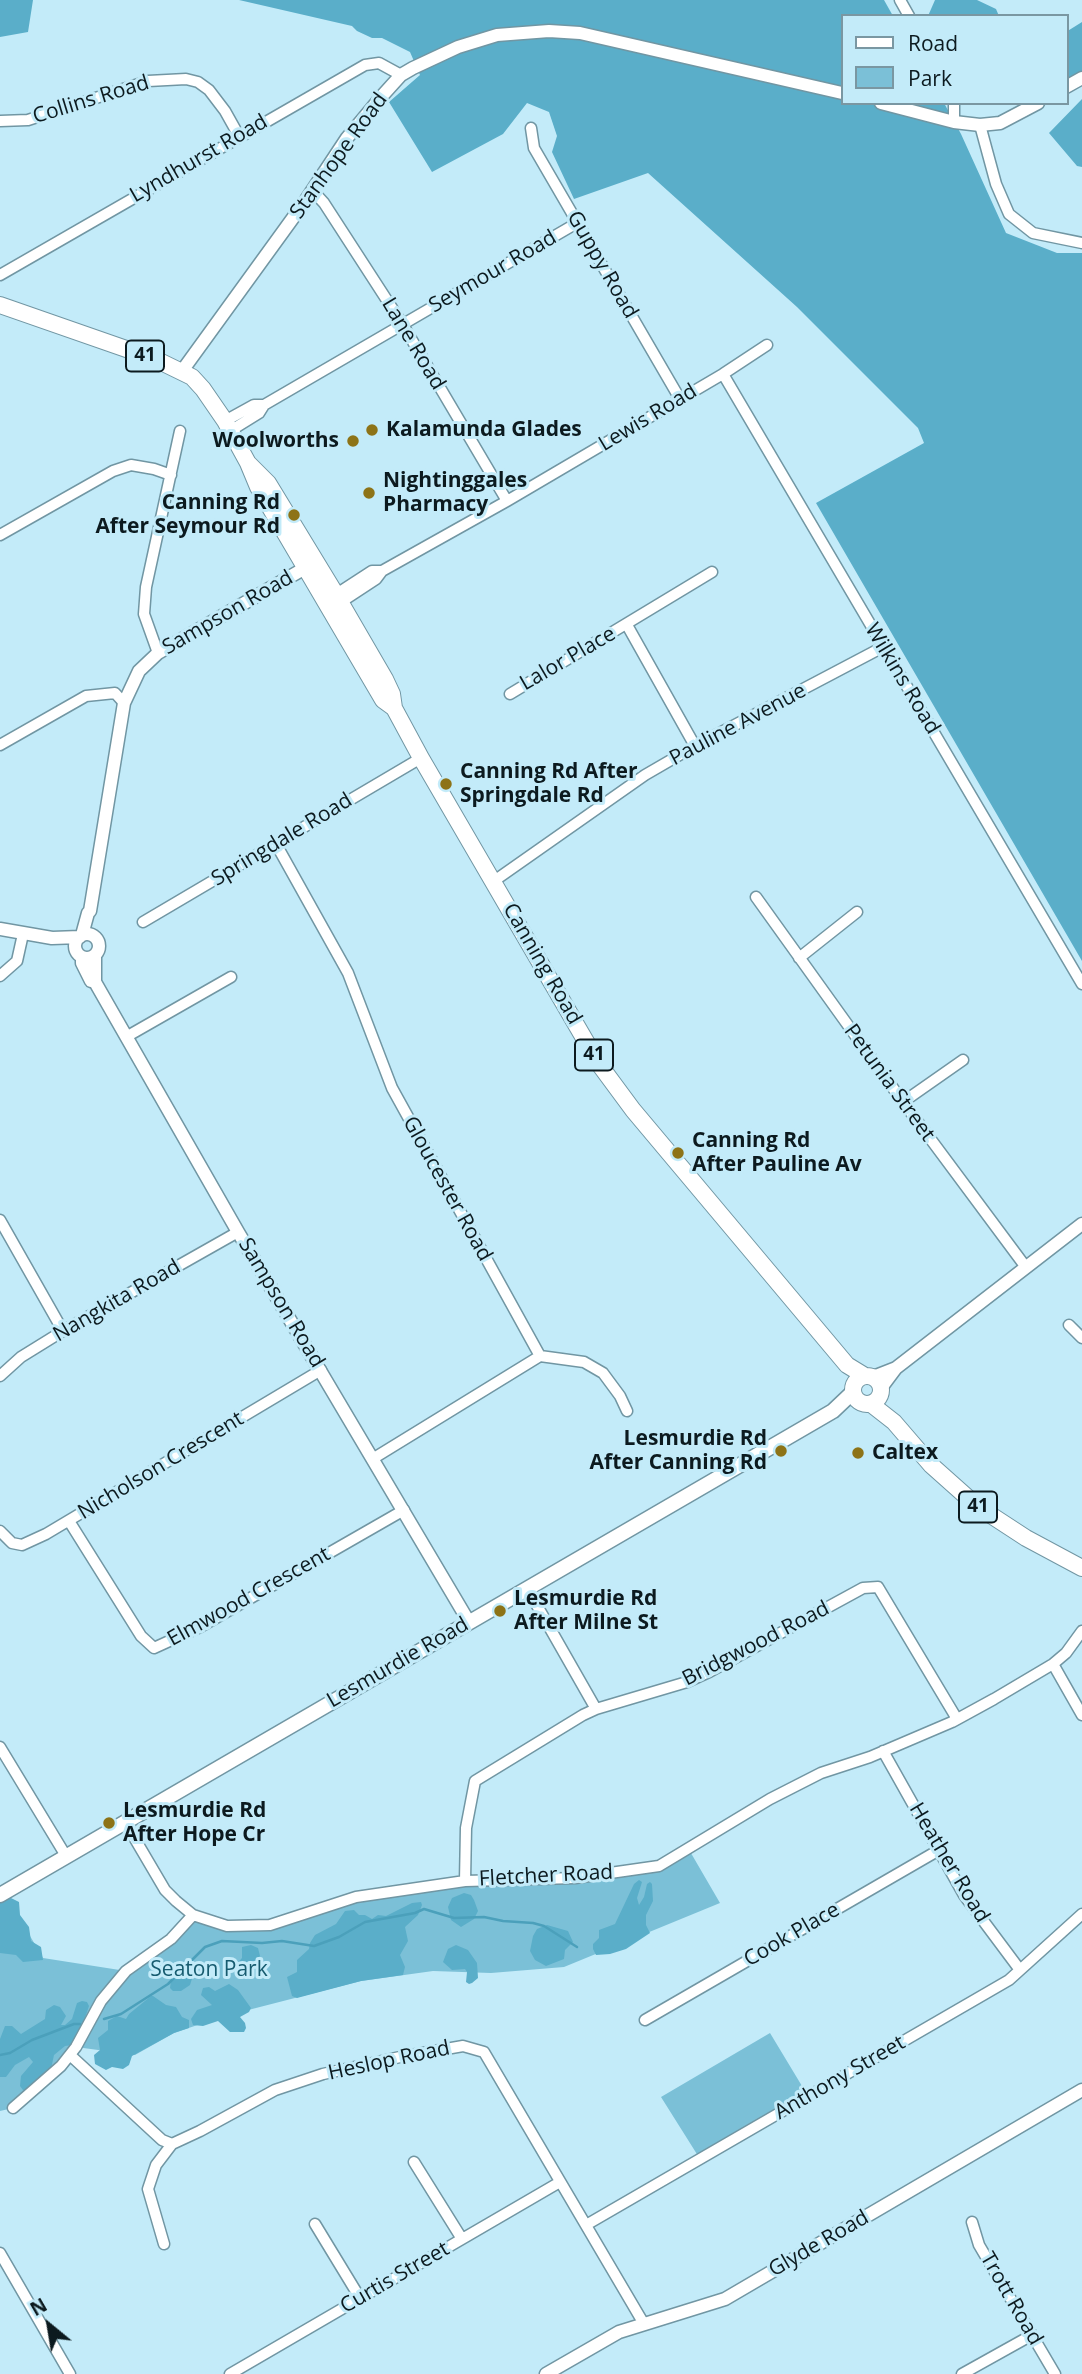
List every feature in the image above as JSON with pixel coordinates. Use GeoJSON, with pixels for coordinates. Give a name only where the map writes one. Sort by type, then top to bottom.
{"type":"FeatureCollection","features":[{"type":"Feature","properties":{"kind":"main road","name":"Canning Road"},"geometry":{"type":"LineString","coordinates":[[0,305],[182,371],[203,389],[248,463],[258,487],[334,599],[383,700],[394,708],[599,1064],[867,1390]]}},
{"type":"Feature","properties":{"kind":"main road","name":"Lesmurdie Road"},"geometry":{"type":"LineString","coordinates":[[0,1895],[867,1390]]}},
{"type":"Feature","properties":{"kind":"main road","name":"41"},"geometry":{"type":"LineString","coordinates":[[867,1390],[931,1465],[976,1506],[1026,1538],[1082,1568]]}},
{"type":"Feature","properties":{"kind":"street","name":"Stanhope Road"},"geometry":{"type":"LineString","coordinates":[[182,371],[313,191],[347,138],[401,75],[447,52],[497,35],[580,33],[841,93]]}},
{"type":"Feature","properties":{"kind":"street","name":"Lyndhurst Road"},"geometry":{"type":"LineString","coordinates":[[0,275],[239,135],[365,65],[379,63],[401,75]]}},
{"type":"Feature","properties":{"kind":"street","name":"Collins Road"},"geometry":{"type":"LineString","coordinates":[[0,121],[15,122],[35,118],[148,81],[186,79],[198,82],[209,90],[239,135]]}},
{"type":"Feature","properties":{"kind":"street"},"geometry":{"type":"LineString","coordinates":[[889,105],[954,122],[980,125],[1000,123],[1034,105]]}},
{"type":"Feature","properties":{"kind":"street"},"geometry":{"type":"LineString","coordinates":[[954,105],[954,122]]}},
{"type":"Feature","properties":{"kind":"street"},"geometry":{"type":"LineString","coordinates":[[980,125],[996,184],[1009,215],[1033,233],[1082,243]]}},
{"type":"Feature","properties":{"kind":"street","name":"Guppy Road"},"geometry":{"type":"LineString","coordinates":[[531,128],[534,148],[680,399]]}},
{"type":"Feature","properties":{"kind":"street","name":"Lane Road"},"geometry":{"type":"LineString","coordinates":[[313,191],[324,203],[402,325],[507,501]]}},
{"type":"Feature","properties":{"kind":"street","name":"Seymour Road"},"geometry":{"type":"LineString","coordinates":[[227,426],[259,414],[264,405],[577,223]]}},
{"type":"Feature","properties":{"kind":"street","name":"Lewis Road"},"geometry":{"type":"LineString","coordinates":[[334,599],[372,571],[382,571],[507,501],[723,374],[767,345]]}},
{"type":"Feature","properties":{"kind":"street","name":"Wilkins Road"},"geometry":{"type":"LineString","coordinates":[[723,374],[1082,984]]}},
{"type":"Feature","properties":{"kind":"street"},"geometry":{"type":"LineString","coordinates":[[158,653],[144,614],[146,587],[180,430]]}},
{"type":"Feature","properties":{"kind":"street"},"geometry":{"type":"LineString","coordinates":[[0,535],[113,471],[131,465],[170,475]]}},
{"type":"Feature","properties":{"kind":"street","name":"Sampson Road"},"geometry":{"type":"LineString","coordinates":[[86,937],[124,703],[139,671],[158,653],[310,565]]}},
{"type":"Feature","properties":{"kind":"street","name":"Lalor Place"},"geometry":{"type":"LineString","coordinates":[[510,694],[712,572]]}},
{"type":"Feature","properties":{"kind":"street","name":"Lalor Place"},"geometry":{"type":"LineString","coordinates":[[627,625],[695,746]]}},
{"type":"Feature","properties":{"kind":"street","name":"Pauline Avenue"},"geometry":{"type":"LineString","coordinates":[[494,881],[645,775],[883,648]]}},
{"type":"Feature","properties":{"kind":"street"},"geometry":{"type":"LineString","coordinates":[[0,745],[86,696],[115,693],[124,703]]}},
{"type":"Feature","properties":{"kind":"street","name":"Springdale Road"},"geometry":{"type":"LineString","coordinates":[[143,922],[421,758]]}},
{"type":"Feature","properties":{"kind":"street","name":"Gloucester Road"},"geometry":{"type":"LineString","coordinates":[[276,844],[348,973],[392,1088],[540,1356]]}},
{"type":"Feature","properties":{"kind":"street","name":"Petunia Street"},"geometry":{"type":"LineString","coordinates":[[756,897],[1025,1266]]}},
{"type":"Feature","properties":{"kind":"street"},"geometry":{"type":"LineString","coordinates":[[799,958],[858,912]]}},
{"type":"Feature","properties":{"kind":"street"},"geometry":{"type":"LineString","coordinates":[[0,929],[51,938],[86,937],[99,945],[85,954]]}},
{"type":"Feature","properties":{"kind":"street"},"geometry":{"type":"LineString","coordinates":[[0,976],[17,961],[23,934]]}},
{"type":"Feature","properties":{"kind":"street"},"geometry":{"type":"LineString","coordinates":[[85,954],[75,944],[86,937]]}},
{"type":"Feature","properties":{"kind":"street"},"geometry":{"type":"LineString","coordinates":[[51,938],[53,942],[85,954]]}},
{"type":"Feature","properties":{"kind":"street","name":"Sampson Road"},"geometry":{"type":"LineString","coordinates":[[85,954],[82,963],[91,981],[95,982],[238,1232],[469,1622]]}},
{"type":"Feature","properties":{"kind":"street"},"geometry":{"type":"LineString","coordinates":[[126,1037],[231,977]]}},
{"type":"Feature","properties":{"kind":"street"},"geometry":{"type":"LineString","coordinates":[[903,1102],[963,1060]]}},
{"type":"Feature","properties":{"kind":"street"},"geometry":{"type":"LineString","coordinates":[[0,1220],[63,1331]]}},
{"type":"Feature","properties":{"kind":"street"},"geometry":{"type":"LineString","coordinates":[[867,1390],[1082,1224]]}},
{"type":"Feature","properties":{"kind":"street","name":"Nangkita Road"},"geometry":{"type":"LineString","coordinates":[[0,1376],[22,1357],[63,1331],[238,1232]]}},
{"type":"Feature","properties":{"kind":"street"},"geometry":{"type":"LineString","coordinates":[[1069,1325],[1082,1338]]}},
{"type":"Feature","properties":{"kind":"street"},"geometry":{"type":"LineString","coordinates":[[374,1458],[540,1356],[584,1362],[603,1373],[627,1411]]}},
{"type":"Feature","properties":{"kind":"street","name":"Nicholson Crescent"},"geometry":{"type":"LineString","coordinates":[[0,1531],[12,1543],[22,1545],[46,1534],[321,1370]]}},
{"type":"Feature","properties":{"kind":"street","name":"Elmwood Crescent"},"geometry":{"type":"LineString","coordinates":[[69,1521],[141,1636],[154,1648],[201,1627],[404,1510]]}},
{"type":"Feature","properties":{"kind":"street","name":"Bridgwood Road"},"geometry":{"type":"LineString","coordinates":[[466,1881],[466,1828],[474,1782],[566,1724],[596,1709],[687,1682],[863,1588],[878,1587],[957,1719]]}},
{"type":"Feature","properties":{"kind":"street"},"geometry":{"type":"LineString","coordinates":[[527,1588],[596,1709]]}},
{"type":"Feature","properties":{"kind":"street","name":"Fletcher Road"},"geometry":{"type":"LineString","coordinates":[[125,1822],[165,1890],[193,1915],[227,1926],[270,1925],[356,1897],[466,1881],[575,1878],[659,1866],[770,1798],[821,1773],[883,1751],[957,1719],[1053,1664],[1066,1653],[1082,1631]]}},
{"type":"Feature","properties":{"kind":"street"},"geometry":{"type":"LineString","coordinates":[[1053,1664],[1082,1715]]}},
{"type":"Feature","properties":{"kind":"street"},"geometry":{"type":"LineString","coordinates":[[0,1747],[66,1856]]}},
{"type":"Feature","properties":{"kind":"street","name":"Heather Road"},"geometry":{"type":"LineString","coordinates":[[883,1751],[964,1895],[1020,1970]]}},
{"type":"Feature","properties":{"kind":"street","name":"Cook Place"},"geometry":{"type":"LineString","coordinates":[[645,2020],[939,1850]]}},
{"type":"Feature","properties":{"kind":"street","name":"Anthony Street"},"geometry":{"type":"LineString","coordinates":[[586,2225],[1009,1980],[1082,1914]]}},
{"type":"Feature","properties":{"kind":"street"},"geometry":{"type":"LineString","coordinates":[[13,2108],[61,2066],[101,2001],[126,1971],[171,1939],[193,1915]]}},
{"type":"Feature","properties":{"kind":"street","name":"Heslop Road"},"geometry":{"type":"LineString","coordinates":[[172,2144],[201,2132],[275,2090],[323,2074],[463,2046],[484,2052],[644,2324]]}},
{"type":"Feature","properties":{"kind":"street"},"geometry":{"type":"LineString","coordinates":[[70,2055],[162,2140],[172,2144],[156,2165],[148,2189],[164,2244]]}},
{"type":"Feature","properties":{"kind":"street","name":"Glyde Road"},"geometry":{"type":"LineString","coordinates":[[546,2374],[619,2332],[725,2299],[1082,2090]]}},
{"type":"Feature","properties":{"kind":"street"},"geometry":{"type":"LineString","coordinates":[[414,2162],[462,2239]]}},
{"type":"Feature","properties":{"kind":"street","name":"Curtis Street"},"geometry":{"type":"LineString","coordinates":[[230,2374],[560,2182]]}},
{"type":"Feature","properties":{"kind":"street","name":"Trott Road"},"geometry":{"type":"LineString","coordinates":[[972,2222],[979,2245],[1055,2374]]}},
{"type":"Feature","properties":{"kind":"street"},"geometry":{"type":"LineString","coordinates":[[315,2224],[360,2298]]}},
{"type":"Feature","properties":{"kind":"street"},"geometry":{"type":"LineString","coordinates":[[0,2253],[70,2374]]}},
{"type":"Feature","properties":{"kind":"street"},"geometry":{"type":"LineString","coordinates":[[962,2374],[1032,2335]]}},
{"type":"Feature","properties":{"kind":"green space","name":"Seaton Park"},"geometry":{"type":"Polygon","coordinates":[[[688,1848],[720,1903],[564,1967],[491,1973],[433,1971],[361,1981],[221,2017],[174,2033],[135,2055],[76,2047],[13,2108],[0,2111],[0,1895],[4,1892],[43,1958],[126,1971],[193,1915],[227,1926],[270,1925],[302,1914],[411,1890],[575,1878],[658,1866],[688,1848]]]}},
{"type":"Feature","properties":{"kind":"green space"},"geometry":{"type":"Polygon","coordinates":[[[770,2033],[808,2096],[700,2159],[661,2097],[770,2033]]]}},
{"type":"Feature","properties":{"kind":"shaded area"},"geometry":{"type":"Polygon","coordinates":[[[0,0],[33,0],[28,32],[0,37],[0,0]]]}},
{"type":"Feature","properties":{"kind":"shaded area"},"geometry":{"type":"Polygon","coordinates":[[[239,0],[884,0],[892,14],[841,14],[841,105],[945,105],[1006,233],[1057,253],[1082,253],[1082,961],[816,503],[924,443],[918,428],[797,307],[648,173],[574,199],[552,152],[557,136],[549,112],[527,103],[503,134],[432,172],[389,102],[420,75],[410,52],[382,38],[372,38],[352,26],[239,0]]]}},
{"type":"Feature","properties":{"kind":"shaded area"},"geometry":{"type":"Polygon","coordinates":[[[935,0],[977,0],[996,9],[998,14],[929,14],[935,0]]]}},
{"type":"Feature","properties":{"kind":"shaded area"},"geometry":{"type":"Polygon","coordinates":[[[1082,22],[1082,81],[1068,84],[1068,31],[1082,22]]]}},
{"type":"Feature","properties":{"kind":"shaded area"},"geometry":{"type":"Polygon","coordinates":[[[1082,99],[1082,167],[1077,166],[1049,133],[1082,99]]]}},
{"type":"Feature","properties":{"kind":"shaded area"},"geometry":{"type":"Polygon","coordinates":[[[639,1880],[642,1882],[637,1898],[639,1905],[647,1884],[652,1884],[653,1901],[646,1915],[646,1925],[650,1933],[626,1949],[596,1955],[593,1944],[599,1938],[599,1930],[615,1924],[634,1884],[639,1880]]]}},
{"type":"Feature","properties":{"kind":"shaded area"},"geometry":{"type":"Polygon","coordinates":[[[464,1893],[471,1895],[478,1911],[474,1919],[461,1927],[451,1920],[448,1907],[452,1898],[464,1893]]]}},
{"type":"Feature","properties":{"kind":"shaded area"},"geometry":{"type":"Polygon","coordinates":[[[9,1897],[19,1902],[20,1915],[29,1927],[31,1941],[41,1947],[43,1960],[23,1962],[16,1955],[0,1953],[0,1899],[9,1897]]]}},
{"type":"Feature","properties":{"kind":"shaded area"},"geometry":{"type":"Polygon","coordinates":[[[421,1902],[418,1915],[405,1927],[408,1941],[400,1955],[405,1967],[403,1975],[361,1981],[297,1998],[292,1996],[287,1977],[297,1972],[297,1960],[309,1949],[315,1935],[336,1924],[345,1911],[354,1910],[359,1915],[372,1919],[421,1902]]]}},
{"type":"Feature","properties":{"kind":"shaded area"},"geometry":{"type":"Polygon","coordinates":[[[547,1925],[568,1931],[573,1942],[565,1950],[564,1959],[546,1966],[535,1960],[530,1951],[537,1929],[547,1925]]]}},
{"type":"Feature","properties":{"kind":"shaded area"},"geometry":{"type":"Polygon","coordinates":[[[251,1945],[258,1948],[260,1956],[251,1964],[251,1974],[241,1979],[233,1968],[242,1958],[242,1947],[251,1945]]]}},
{"type":"Feature","properties":{"kind":"shaded area"},"geometry":{"type":"Polygon","coordinates":[[[456,1945],[468,1950],[477,1963],[478,1978],[472,1983],[466,1982],[465,1969],[452,1970],[443,1962],[448,1949],[456,1945]]]}},
{"type":"Feature","properties":{"kind":"shaded area"},"geometry":{"type":"Polygon","coordinates":[[[198,1961],[202,1965],[201,1970],[194,1972],[190,1985],[181,1991],[173,1991],[170,1988],[172,1973],[190,1969],[198,1961]]]}},
{"type":"Feature","properties":{"kind":"shaded area"},"geometry":{"type":"Polygon","coordinates":[[[229,1984],[238,1990],[251,2008],[240,2017],[245,2023],[244,2032],[230,2032],[218,2021],[203,2026],[193,2025],[191,2019],[197,2010],[212,2005],[201,1995],[203,1988],[209,1987],[215,1991],[229,1984]]]}},
{"type":"Feature","properties":{"kind":"shaded area"},"geometry":{"type":"Polygon","coordinates":[[[151,1996],[166,2005],[176,2007],[182,2017],[189,2020],[189,2028],[174,2033],[132,2056],[129,2065],[123,2069],[112,2067],[106,2070],[95,2064],[94,2055],[100,2050],[98,2038],[108,2030],[108,2021],[117,2016],[126,2019],[151,1996]]]}},
{"type":"Feature","properties":{"kind":"shaded area"},"geometry":{"type":"Polygon","coordinates":[[[82,2001],[89,2006],[81,2030],[73,2045],[65,2046],[54,2055],[48,2083],[43,2090],[37,2094],[30,2093],[20,2086],[21,2076],[33,2062],[29,2057],[15,2065],[6,2077],[0,2077],[0,2039],[5,2026],[12,2026],[21,2034],[45,2019],[46,2010],[54,2005],[60,2007],[66,2016],[61,2025],[65,2025],[72,2019],[77,2003],[82,2001]]]}},
{"type":"Feature","properties":{"kind":"waterway"},"geometry":{"type":"LineString","coordinates":[[104,2019],[121,2014],[168,1984],[205,1947],[222,1941],[282,1941],[314,1946],[339,1937],[365,1922],[424,1909],[454,1918],[484,1917],[533,1923],[544,1926],[577,1947]]}},
{"type":"Feature","properties":{"kind":"waterway"},"geometry":{"type":"LineString","coordinates":[[0,2055],[10,2053],[32,2040],[80,2024]]}},
{"type":"Feature","properties":{"kind":"place","name":"Kalamunda Glades"},"geometry":{"type":"Point","coordinates":[372,430]}},
{"type":"Feature","properties":{"kind":"place","name":"Woolworths"},"geometry":{"type":"Point","coordinates":[353,441]}},
{"type":"Feature","properties":{"kind":"place","name":"Nightinggales Pharmacy"},"geometry":{"type":"Point","coordinates":[369,493]}},
{"type":"Feature","properties":{"kind":"place","name":"Canning Rd After Seymour Rd"},"geometry":{"type":"Point","coordinates":[294,515]}},
{"type":"Feature","properties":{"kind":"place","name":"Canning Rd After Springdale Rd"},"geometry":{"type":"Point","coordinates":[446,784]}},
{"type":"Feature","properties":{"kind":"place","name":"Canning Rd After Pauline Av"},"geometry":{"type":"Point","coordinates":[678,1153]}},
{"type":"Feature","properties":{"kind":"place","name":"Lesmurdie Rd After Canning Rd"},"geometry":{"type":"Point","coordinates":[781,1451]}},
{"type":"Feature","properties":{"kind":"place","name":"Caltex"},"geometry":{"type":"Point","coordinates":[858,1453]}},
{"type":"Feature","properties":{"kind":"place","name":"Lesmurdie Rd After Milne St"},"geometry":{"type":"Point","coordinates":[500,1611]}},
{"type":"Feature","properties":{"kind":"place","name":"Lesmurdie Rd After Hope Cr"},"geometry":{"type":"Point","coordinates":[109,1823]}}]}
